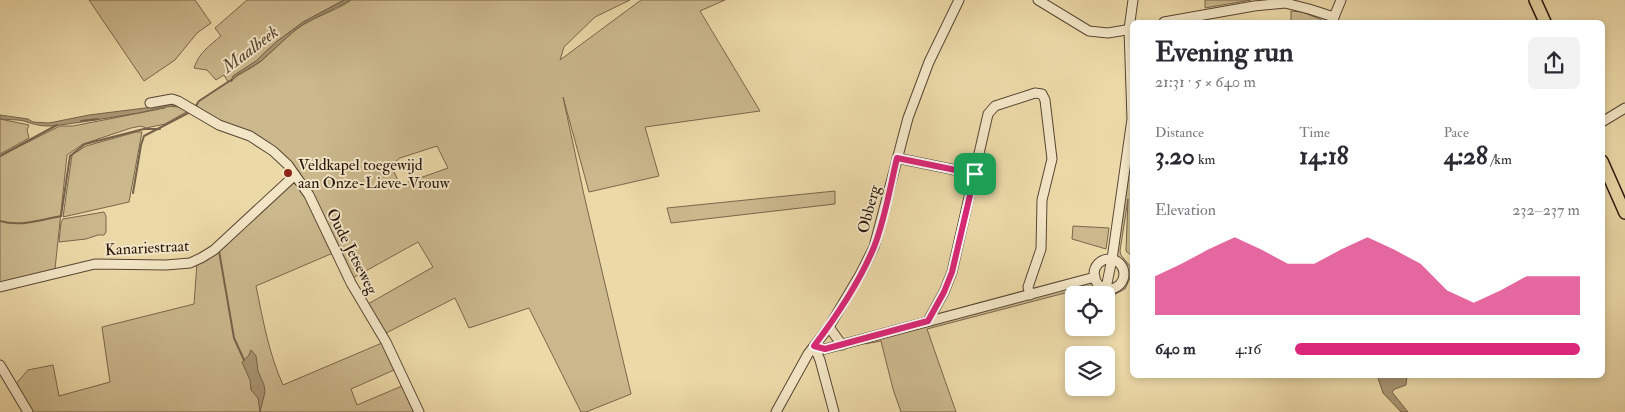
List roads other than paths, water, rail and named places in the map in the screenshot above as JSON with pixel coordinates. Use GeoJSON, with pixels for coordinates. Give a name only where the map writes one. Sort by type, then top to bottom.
{"type":"FeatureCollection","features":[{"type":"Feature","properties":{"kind":"main road"},"geometry":{"type":"LineString","coordinates":[[1535,0],[1544,20]]}},
{"type":"Feature","properties":{"kind":"main road"},"geometry":{"type":"LineString","coordinates":[[1605,168],[1625,212]]}},
{"type":"Feature","properties":{"kind":"street","name":"Obberg"},"geometry":{"type":"LineString","coordinates":[[776,412],[814,346],[829,326],[861,273],[874,247],[903,133],[917,92],[929,62],[959,0]]}},
{"type":"Feature","properties":{"kind":"street"},"geometry":{"type":"LineString","coordinates":[[1038,0],[1089,31],[1108,33],[1130,29]]}},
{"type":"Feature","properties":{"kind":"street"},"geometry":{"type":"LineString","coordinates":[[1131,20],[1132,0]]}},
{"type":"Feature","properties":{"kind":"street"},"geometry":{"type":"LineString","coordinates":[[1175,20],[1254,6],[1285,3],[1309,9],[1333,20],[1340,0]]}},
{"type":"Feature","properties":{"kind":"street"},"geometry":{"type":"LineString","coordinates":[[928,321],[944,292],[952,272],[988,114],[995,106],[1035,92],[1042,94],[1045,100],[1052,159],[1042,200],[1041,249],[1028,288],[1030,295]]}},
{"type":"Feature","properties":{"kind":"street","name":"Oude Jetseweg"},"geometry":{"type":"LineString","coordinates":[[150,103],[172,99],[178,101],[219,125],[250,136],[273,151],[288,165],[309,195],[351,283],[386,342],[419,412]]}},
{"type":"Feature","properties":{"kind":"street"},"geometry":{"type":"LineString","coordinates":[[1605,120],[1625,108]]}},
{"type":"Feature","properties":{"kind":"street"},"geometry":{"type":"LineString","coordinates":[[1106,286],[1112,259],[1130,126]]}},
{"type":"Feature","properties":{"kind":"street"},"geometry":{"type":"LineString","coordinates":[[897,158],[975,174]]}},
{"type":"Feature","properties":{"kind":"street","name":"Kanariestraat"},"geometry":{"type":"LineString","coordinates":[[0,286],[96,264],[166,265],[190,262],[201,258],[214,250],[295,175]]}},
{"type":"Feature","properties":{"kind":"street"},"geometry":{"type":"LineString","coordinates":[[1103,286],[1098,283],[1095,277],[1095,268],[1099,262],[1105,259],[1112,259],[1121,265],[1124,275],[1122,282],[1115,286]]}},
{"type":"Feature","properties":{"kind":"street"},"geometry":{"type":"LineString","coordinates":[[814,346],[825,349],[842,345],[1095,277]]}},
{"type":"Feature","properties":{"kind":"street"},"geometry":{"type":"LineString","coordinates":[[829,326],[842,345]]}},
{"type":"Feature","properties":{"kind":"street"},"geometry":{"type":"LineString","coordinates":[[814,346],[820,360],[834,412]]}},
{"type":"Feature","properties":{"kind":"street"},"geometry":{"type":"LineString","coordinates":[[0,365],[28,412]]}},
{"type":"Feature","properties":{"kind":"waterway","name":"Maalbeek"},"geometry":{"type":"LineString","coordinates":[[195,107],[199,101],[231,80]]}},
{"type":"Feature","properties":{"kind":"waterway"},"geometry":{"type":"LineString","coordinates":[[133,193],[144,136],[190,112]]}},
{"type":"Feature","properties":{"kind":"waterway","name":"Maalbeek"},"geometry":{"type":"LineString","coordinates":[[81,121],[98,119]]}},
{"type":"Feature","properties":{"kind":"waterway"},"geometry":{"type":"LineString","coordinates":[[0,156],[57,125]]}},
{"type":"Feature","properties":{"kind":"waterway"},"geometry":{"type":"LineString","coordinates":[[0,221],[23,223],[61,216],[70,156],[85,144],[144,129],[160,129]]}},
{"type":"Feature","properties":{"kind":"waterway"},"geometry":{"type":"LineString","coordinates":[[219,251],[234,338],[244,360]]}},
{"type":"Feature","properties":{"kind":"place","name":"Veldkapel toegewijd aan Onze-Lieve-Vrouw"},"geometry":{"type":"Point","coordinates":[288,173]}}]}
